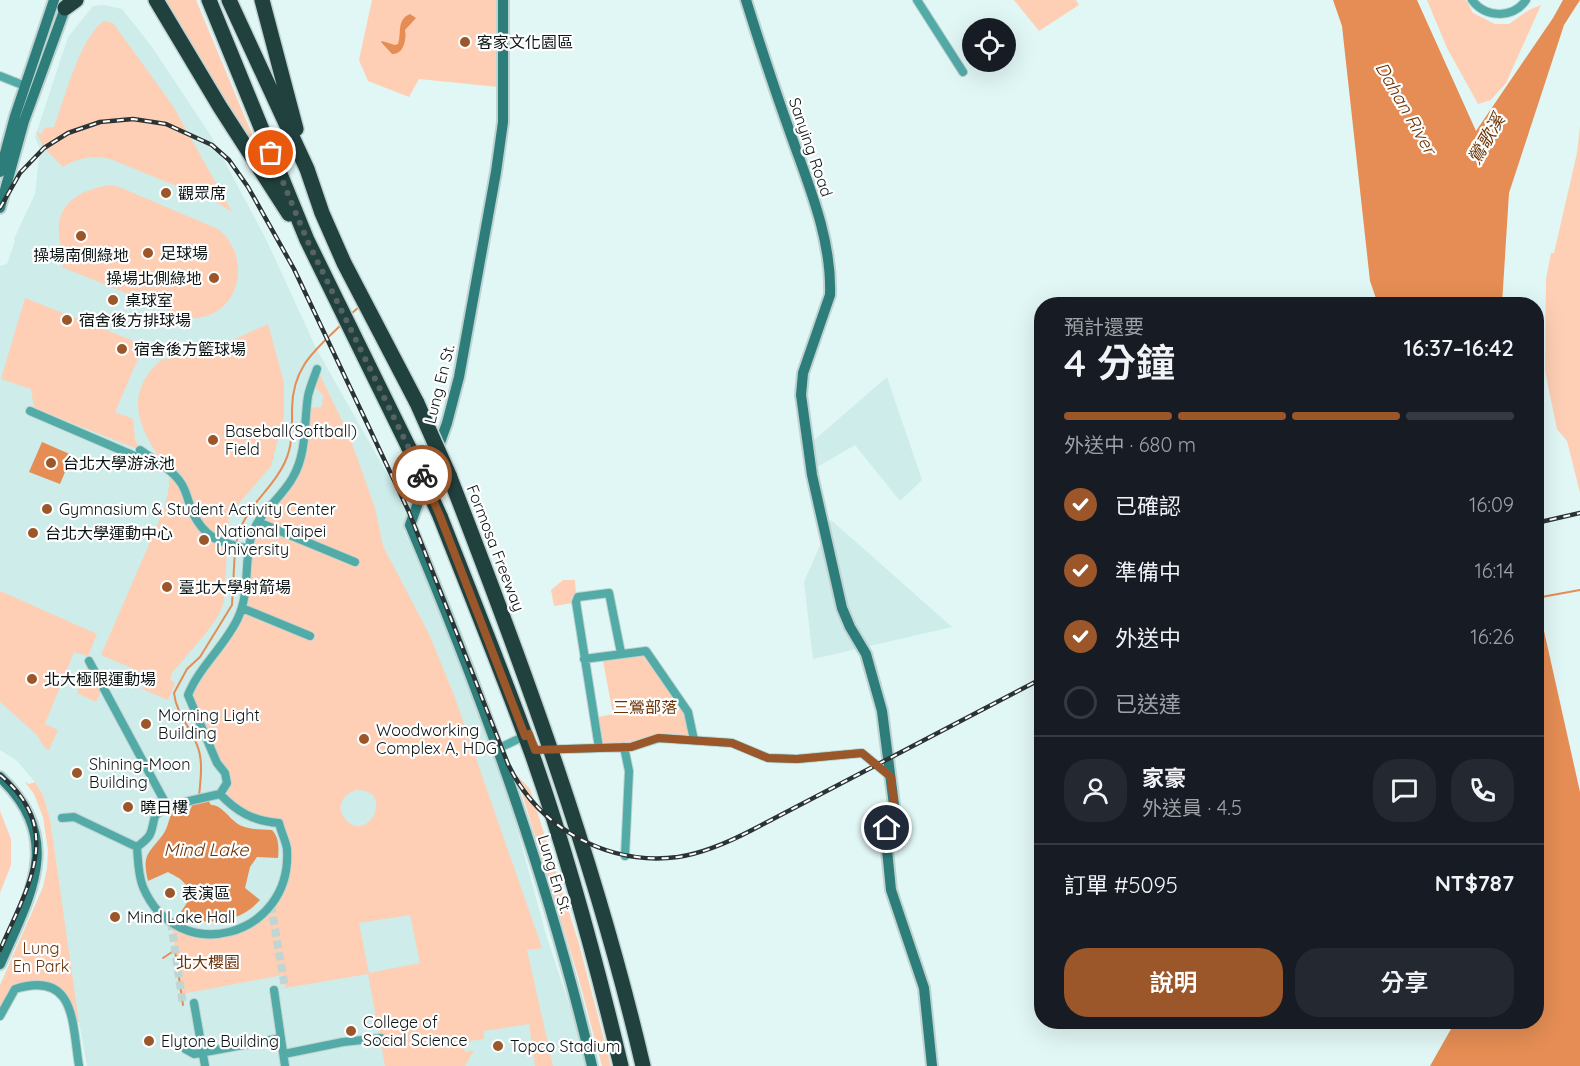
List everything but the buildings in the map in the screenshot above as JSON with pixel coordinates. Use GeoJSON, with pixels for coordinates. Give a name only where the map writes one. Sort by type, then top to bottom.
{"type":"FeatureCollection","features":[{"type":"Feature","properties":{"kind":"highway"},"geometry":{"type":"LineString","coordinates":[[144,0],[153,7],[182,45]]}},
{"type":"Feature","properties":{"kind":"highway"},"geometry":{"type":"LineString","coordinates":[[156,0],[250,155],[307,240]]}},
{"type":"Feature","properties":{"kind":"highway"},"geometry":{"type":"LineString","coordinates":[[209,0],[307,240],[440,516],[548,802],[592,945],[621,1066]]}},
{"type":"Feature","properties":{"kind":"highway","name":"Formosa Freeway"},"geometry":{"type":"LineString","coordinates":[[229,0],[307,169],[322,213],[344,263],[417,403],[449,475],[496,597],[550,749],[608,927],[644,1066]]}},
{"type":"Feature","properties":{"kind":"highway"},"geometry":{"type":"LineString","coordinates":[[262,0],[307,169]]}},
{"type":"Feature","properties":{"kind":"street","name":"Lung En St."},"geometry":{"type":"LineString","coordinates":[[503,0],[503,122],[482,248],[459,376],[447,423],[410,525],[446,611],[534,856],[576,996],[592,1066]]}},
{"type":"Feature","properties":{"kind":"street","name":"Sanying Road"},"geometry":{"type":"LineString","coordinates":[[746,0],[768,72],[819,215],[830,282],[826,307],[803,373],[801,394],[803,414],[812,476],[842,608],[866,654],[882,711],[894,805],[886,840],[891,890],[924,988],[932,1066]]}},
{"type":"Feature","properties":{"kind":"street"},"geometry":{"type":"LineString","coordinates":[[917,0],[962,70]]}},
{"type":"Feature","properties":{"kind":"street"},"geometry":{"type":"LineString","coordinates":[[1472,0],[1477,7],[1489,13],[1509,14],[1524,4],[1526,0]]}},
{"type":"Feature","properties":{"kind":"street"},"geometry":{"type":"LineString","coordinates":[[0,172],[25,86],[66,2]]}},
{"type":"Feature","properties":{"kind":"street"},"geometry":{"type":"LineString","coordinates":[[0,208],[24,121],[66,2]]}},
{"type":"Feature","properties":{"kind":"street"},"geometry":{"type":"LineString","coordinates":[[0,76],[25,86]]}},
{"type":"Feature","properties":{"kind":"street"},"geometry":{"type":"LineString","coordinates":[[137,847],[147,840],[154,830],[155,816],[167,806],[216,794],[227,783],[225,773],[214,756],[188,695],[192,684],[230,633],[242,608],[246,595],[251,537],[258,522],[294,476],[303,441],[309,393],[317,369]]}},
{"type":"Feature","properties":{"kind":"street"},"geometry":{"type":"LineString","coordinates":[[30,411],[137,457],[146,458],[140,450],[176,476],[182,484],[198,522],[207,533],[216,541],[250,549]]}},
{"type":"Feature","properties":{"kind":"street"},"geometry":{"type":"LineString","coordinates":[[258,522],[355,562]]}},
{"type":"Feature","properties":{"kind":"street"},"geometry":{"type":"LineString","coordinates":[[599,748],[576,602],[578,597],[607,592],[611,596],[621,653]]}},
{"type":"Feature","properties":{"kind":"street"},"geometry":{"type":"LineString","coordinates":[[242,608],[310,636]]}},
{"type":"Feature","properties":{"kind":"street"},"geometry":{"type":"LineString","coordinates":[[584,659],[646,651],[688,712],[694,740]]}},
{"type":"Feature","properties":{"kind":"street"},"geometry":{"type":"LineString","coordinates":[[89,661],[167,806]]}},
{"type":"Feature","properties":{"kind":"street"},"geometry":{"type":"LineString","coordinates":[[497,749],[529,734],[535,750],[631,747],[658,738],[694,740],[732,743],[768,758],[797,759],[862,753],[891,777]]}},
{"type":"Feature","properties":{"kind":"street"},"geometry":{"type":"LineString","coordinates":[[624,747],[629,771],[625,856]]}},
{"type":"Feature","properties":{"kind":"street"},"geometry":{"type":"LineString","coordinates":[[0,777],[23,803],[36,834],[38,853],[32,887],[0,964]]}},
{"type":"Feature","properties":{"kind":"street"},"geometry":{"type":"LineString","coordinates":[[137,847],[143,887],[155,908],[173,924],[202,934],[223,934],[247,926],[264,915],[279,895],[286,872],[287,847],[279,823],[260,822],[232,807],[216,794]]}},
{"type":"Feature","properties":{"kind":"street"},"geometry":{"type":"LineString","coordinates":[[62,818],[75,818],[137,847]]}},
{"type":"Feature","properties":{"kind":"street"},"geometry":{"type":"LineString","coordinates":[[0,1016],[15,989],[28,985],[43,985],[59,991],[69,1005],[79,1066]]}},
{"type":"Feature","properties":{"kind":"street"},"geometry":{"type":"LineString","coordinates":[[274,990],[285,1066]]}},
{"type":"Feature","properties":{"kind":"street"},"geometry":{"type":"LineString","coordinates":[[194,1004],[205,1066]]}},
{"type":"Feature","properties":{"kind":"street"},"geometry":{"type":"LineString","coordinates":[[185,1049],[194,1054],[281,1038]]}},
{"type":"Feature","properties":{"kind":"street"},"geometry":{"type":"LineString","coordinates":[[284,1054],[343,1042],[381,1038]]}},
{"type":"Feature","properties":{"kind":"shaded area","name":"National Taipei University"},"geometry":{"type":"Polygon","coordinates":[[[104,5],[122,9],[152,47],[211,136],[266,239],[316,348],[411,516],[404,531],[457,650],[514,818],[547,938],[577,1028],[585,1066],[87,1066],[73,989],[50,819],[43,795],[35,782],[16,760],[0,750],[0,266],[7,264],[14,239],[35,194],[40,149],[35,137],[68,37],[93,6],[104,5]]]}},
{"type":"Feature","properties":{"kind":"shaded area"},"geometry":{"type":"Polygon","coordinates":[[[887,377],[922,480],[900,501],[855,445],[817,467],[813,441],[887,377]]]}},
{"type":"Feature","properties":{"kind":"shaded area"},"geometry":{"type":"Polygon","coordinates":[[[831,520],[952,627],[813,659],[804,582],[831,520]]]}},
{"type":"Feature","properties":{"kind":"green space"},"geometry":{"type":"Polygon","coordinates":[[[161,0],[196,0],[259,151],[161,0]]]}},
{"type":"Feature","properties":{"kind":"green space"},"geometry":{"type":"Polygon","coordinates":[[[372,0],[497,0],[498,87],[419,79],[409,97],[368,81],[359,60],[372,0]]]}},
{"type":"Feature","properties":{"kind":"green space"},"geometry":{"type":"Polygon","coordinates":[[[1014,0],[1076,0],[1079,5],[1039,31],[1014,0]]]}},
{"type":"Feature","properties":{"kind":"green space"},"geometry":{"type":"Polygon","coordinates":[[[1427,0],[1466,0],[1473,13],[1495,24],[1509,24],[1529,10],[1541,5],[1506,83],[1491,100],[1478,104],[1447,48],[1427,0]]]}},
{"type":"Feature","properties":{"kind":"green space"},"geometry":{"type":"Polygon","coordinates":[[[104,21],[113,23],[173,106],[232,212],[216,202],[110,159],[85,158],[63,167],[44,148],[36,132],[42,134],[44,128],[54,127],[80,55],[87,41],[104,21]]]}},
{"type":"Feature","properties":{"kind":"green space"},"geometry":{"type":"Polygon","coordinates":[[[1580,126],[1580,493],[1567,441],[1557,429],[1545,371],[1546,279],[1577,153],[1580,126]]]}},
{"type":"Feature","properties":{"kind":"green space"},"geometry":{"type":"Polygon","coordinates":[[[110,185],[218,229],[230,242],[236,257],[238,272],[236,287],[229,300],[218,310],[204,317],[187,318],[62,267],[65,259],[59,230],[60,218],[65,208],[82,193],[110,185]]]}},
{"type":"Feature","properties":{"kind":"green space"},"geometry":{"type":"Polygon","coordinates":[[[25,298],[144,345],[115,412],[133,419],[135,440],[140,450],[34,408],[31,389],[1,379],[25,298]]]}},
{"type":"Feature","properties":{"kind":"green space"},"geometry":{"type":"Polygon","coordinates":[[[268,324],[284,383],[284,417],[271,466],[229,515],[224,602],[218,616],[206,633],[172,673],[170,680],[175,683],[168,700],[142,689],[148,675],[101,655],[164,510],[168,490],[167,469],[152,446],[141,421],[138,410],[140,389],[152,369],[162,359],[197,356],[268,324]]]}},
{"type":"Feature","properties":{"kind":"green space","name":"北大櫻園"},"geometry":{"type":"Polygon","coordinates":[[[317,369],[349,435],[375,508],[383,546],[429,634],[454,695],[542,948],[527,950],[553,1066],[535,1066],[529,1024],[484,1031],[484,1039],[463,1042],[465,1052],[474,1050],[465,1066],[385,1066],[368,974],[285,988],[283,975],[182,994],[171,922],[202,934],[247,926],[278,895],[287,847],[279,823],[260,821],[220,794],[227,783],[188,695],[238,618],[251,537],[294,476],[307,408],[322,407],[323,395],[312,384],[317,369]],[[356,790],[344,798],[341,810],[345,819],[353,825],[362,826],[374,814],[375,798],[368,792],[356,790]],[[410,915],[359,923],[369,973],[420,963],[410,915]]]}},
{"type":"Feature","properties":{"kind":"green space"},"geometry":{"type":"Polygon","coordinates":[[[563,580],[575,580],[576,595],[573,603],[554,606],[551,590],[563,580]]]}},
{"type":"Feature","properties":{"kind":"green space","name":"北大極限運動場"},"geometry":{"type":"Polygon","coordinates":[[[0,591],[97,634],[88,656],[74,652],[45,724],[58,730],[49,750],[44,747],[37,735],[0,702],[0,591]]]}},
{"type":"Feature","properties":{"kind":"green space","name":"三鶯部落"},"geometry":{"type":"Polygon","coordinates":[[[641,650],[688,712],[694,740],[659,738],[631,747],[599,748],[594,718],[613,714],[602,656],[641,650]]]}},
{"type":"Feature","properties":{"kind":"green space"},"geometry":{"type":"Polygon","coordinates":[[[89,661],[103,686],[96,702],[77,693],[89,661]]]}},
{"type":"Feature","properties":{"kind":"green space"},"geometry":{"type":"Polygon","coordinates":[[[516,774],[530,789],[579,944],[611,1066],[602,1066],[578,976],[516,774]]]}},
{"type":"Feature","properties":{"kind":"green space","name":"Lung En Park"},"geometry":{"type":"Polygon","coordinates":[[[25,782],[29,784],[35,782],[43,795],[50,819],[79,1022],[72,1023],[68,1005],[43,985],[15,989],[0,1016],[0,985],[43,887],[47,868],[48,850],[43,817],[34,794],[25,782]]]}},
{"type":"Feature","properties":{"kind":"green space"},"geometry":{"type":"Polygon","coordinates":[[[0,811],[11,839],[11,865],[0,893],[0,811]]]}},
{"type":"Feature","properties":{"kind":"water"},"geometry":{"type":"Polygon","coordinates":[[[1333,0],[1417,0],[1476,131],[1563,0],[1580,0],[1564,25],[1509,193],[1502,297],[1376,297],[1370,281],[1342,26],[1333,0]]]}},
{"type":"Feature","properties":{"kind":"water"},"geometry":{"type":"Polygon","coordinates":[[[410,14],[416,18],[405,30],[403,46],[399,52],[392,54],[381,42],[398,44],[401,23],[410,14]]]}},
{"type":"Feature","properties":{"kind":"water","name":"台北大學游泳池"},"geometry":{"type":"Polygon","coordinates":[[[42,442],[72,455],[60,484],[29,472],[42,442]]]}},
{"type":"Feature","properties":{"kind":"water"},"geometry":{"type":"Polygon","coordinates":[[[1544,631],[1580,792],[1580,1066],[1430,1066],[1451,1029],[1544,1029],[1544,631]]]}},
{"type":"Feature","properties":{"kind":"water","name":"Mind Lake"},"geometry":{"type":"Polygon","coordinates":[[[208,800],[211,805],[219,807],[242,826],[272,830],[278,847],[278,858],[257,857],[250,867],[245,888],[260,900],[243,914],[211,922],[179,915],[190,898],[187,887],[179,878],[168,872],[148,881],[146,872],[148,854],[165,831],[173,810],[180,809],[181,804],[190,810],[192,806],[186,803],[208,800]]]}},
{"type":"Feature","properties":{"kind":"waterway"},"geometry":{"type":"LineString","coordinates":[[351,314],[360,306]]}},
{"type":"Feature","properties":{"kind":"waterway"},"geometry":{"type":"LineString","coordinates":[[236,544],[245,520],[279,473],[288,456],[292,436],[293,394],[296,381],[314,352],[341,325]]}},
{"type":"Feature","properties":{"kind":"waterway"},"geometry":{"type":"LineString","coordinates":[[199,798],[201,772],[199,751],[177,707],[174,693],[187,669],[200,657],[232,605],[235,549]]}},
{"type":"Feature","properties":{"kind":"waterway"},"geometry":{"type":"LineString","coordinates":[[1544,597],[1580,590]]}},
{"type":"Feature","properties":{"kind":"waterway"},"geometry":{"type":"LineString","coordinates":[[163,958],[175,950],[183,1005]]}},
{"type":"Feature","properties":{"kind":"tunnel"},"geometry":{"type":"LineString","coordinates":[[271,905],[285,988]]}},
{"type":"Feature","properties":{"kind":"tunnel"},"geometry":{"type":"LineString","coordinates":[[171,922],[183,1005]]}},
{"type":"Feature","properties":{"kind":"railway"},"geometry":{"type":"LineString","coordinates":[[0,208],[20,173],[44,148],[68,133],[100,122],[133,119],[166,124],[212,145],[229,160],[248,187],[294,269],[409,512],[508,764],[521,787],[537,807],[578,838],[626,855],[652,858],[678,857],[707,850],[752,830],[1034,683]]}},
{"type":"Feature","properties":{"kind":"railway"},"geometry":{"type":"LineString","coordinates":[[1544,521],[1580,513]]}},
{"type":"Feature","properties":{"kind":"railway"},"geometry":{"type":"LineString","coordinates":[[0,775],[20,795],[32,816],[36,838],[35,860],[29,882],[0,950]]}},
{"type":"Feature","properties":{"kind":"way so far"},"geometry":{"type":"LineString","coordinates":[[271,153],[307,240],[422,475]]}},
{"type":"Feature","properties":{"kind":"place","name":"客家文化園區"},"geometry":{"type":"Point","coordinates":[465,42]}},
{"type":"Feature","properties":{"kind":"place","name":"觀眾席"},"geometry":{"type":"Point","coordinates":[166,193]}},
{"type":"Feature","properties":{"kind":"place","name":"操場南側綠地"},"geometry":{"type":"Point","coordinates":[81,236]}},
{"type":"Feature","properties":{"kind":"place","name":"足球場"},"geometry":{"type":"Point","coordinates":[148,253]}},
{"type":"Feature","properties":{"kind":"place","name":"操場北側綠地"},"geometry":{"type":"Point","coordinates":[214,278]}},
{"type":"Feature","properties":{"kind":"place","name":"桌球室"},"geometry":{"type":"Point","coordinates":[113,300]}},
{"type":"Feature","properties":{"kind":"place","name":"宿舍後方排球場"},"geometry":{"type":"Point","coordinates":[67,320]}},
{"type":"Feature","properties":{"kind":"place","name":"宿舍後方籃球場"},"geometry":{"type":"Point","coordinates":[122,349]}},
{"type":"Feature","properties":{"kind":"place","name":"Baseball(Softball) Field"},"geometry":{"type":"Point","coordinates":[213,440]}},
{"type":"Feature","properties":{"kind":"place","name":"台北大學游泳池"},"geometry":{"type":"Point","coordinates":[51,463]}},
{"type":"Feature","properties":{"kind":"place","name":"Gymnasium & Student Activity Center"},"geometry":{"type":"Point","coordinates":[47,509]}},
{"type":"Feature","properties":{"kind":"place","name":"台北大學運動中心"},"geometry":{"type":"Point","coordinates":[33,533]}},
{"type":"Feature","properties":{"kind":"place","name":"National Taipei University"},"geometry":{"type":"Point","coordinates":[204,540]}},
{"type":"Feature","properties":{"kind":"place","name":"臺北大學射箭場"},"geometry":{"type":"Point","coordinates":[167,587]}},
{"type":"Feature","properties":{"kind":"place","name":"北大極限運動場"},"geometry":{"type":"Point","coordinates":[32,679]}},
{"type":"Feature","properties":{"kind":"place","name":"Morning Light Building"},"geometry":{"type":"Point","coordinates":[146,724]}},
{"type":"Feature","properties":{"kind":"place","name":"Woodworking Complex A, HDG"},"geometry":{"type":"Point","coordinates":[364,739]}},
{"type":"Feature","properties":{"kind":"place","name":"Shining-Moon Building"},"geometry":{"type":"Point","coordinates":[77,773]}},
{"type":"Feature","properties":{"kind":"place","name":"曉日樓"},"geometry":{"type":"Point","coordinates":[128,807]}},
{"type":"Feature","properties":{"kind":"place","name":"表演區"},"geometry":{"type":"Point","coordinates":[170,893]}},
{"type":"Feature","properties":{"kind":"place","name":"Mind Lake Hall"},"geometry":{"type":"Point","coordinates":[115,917]}},
{"type":"Feature","properties":{"kind":"place","name":"College of Social Science"},"geometry":{"type":"Point","coordinates":[351,1031]}},
{"type":"Feature","properties":{"kind":"place","name":"Elytone Building"},"geometry":{"type":"Point","coordinates":[149,1041]}},
{"type":"Feature","properties":{"kind":"place","name":"Topco Stadium"},"geometry":{"type":"Point","coordinates":[498,1046]}},
{"type":"Feature","properties":{"kind":"route"},"geometry":{"type":"LineString","coordinates":[[422,475],[525,736],[529,734],[535,750],[631,747],[658,738],[732,743],[768,758],[797,759],[862,753],[891,777],[894,805],[887,828]]}},
{"type":"Feature","properties":{"kind":"water label","name":"Dahan River"},"geometry":{"type":"Point","coordinates":[1406,108]}},
{"type":"Feature","properties":{"kind":"water label","name":"鶯歌溪"},"geometry":{"type":"Point","coordinates":[1486,139]}}]}
